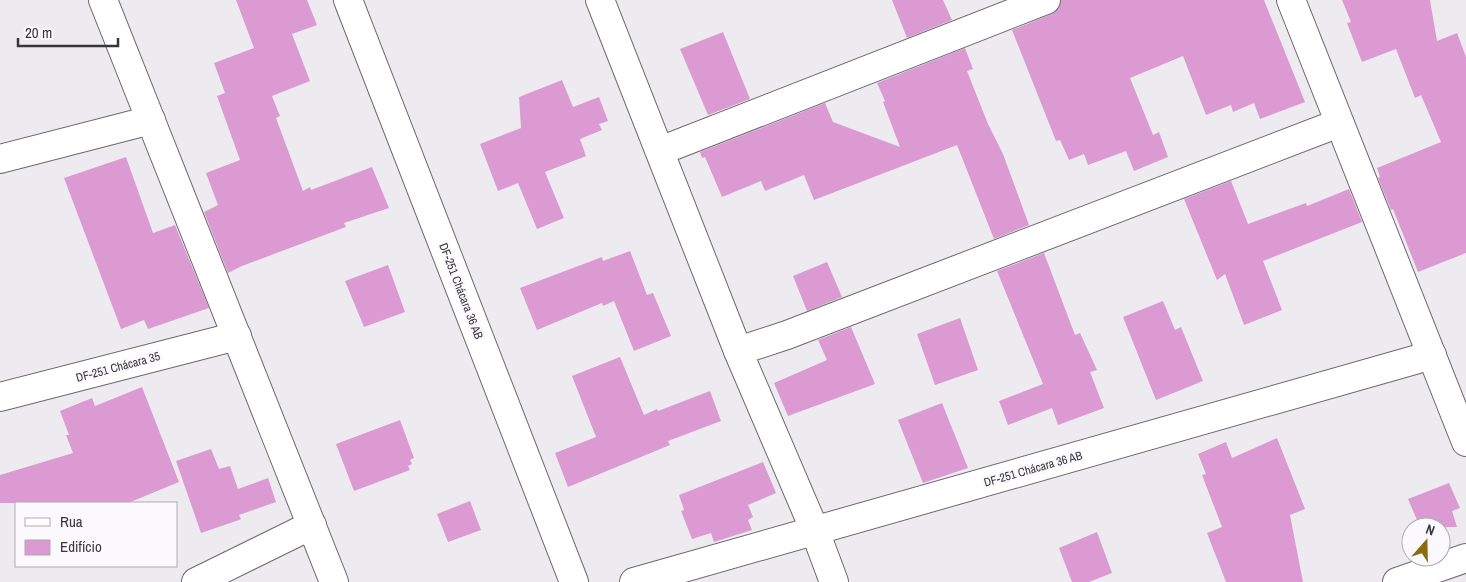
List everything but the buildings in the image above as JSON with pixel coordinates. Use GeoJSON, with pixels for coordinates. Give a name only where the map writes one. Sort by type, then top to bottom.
{"type":"FeatureCollection","features":[{"type":"Feature","properties":{"kind":"street"},"geometry":{"type":"LineString","coordinates":[[103,0],[334,582]]}},
{"type":"Feature","properties":{"kind":"street","name":"DF-251 Chácara 36 AB"},"geometry":{"type":"LineString","coordinates":[[348,0],[574,582]]}},
{"type":"Feature","properties":{"kind":"street"},"geometry":{"type":"LineString","coordinates":[[600,0],[738,351],[815,531],[834,582]]}},
{"type":"Feature","properties":{"kind":"street"},"geometry":{"type":"LineString","coordinates":[[660,151],[1046,0]]}},
{"type":"Feature","properties":{"kind":"street"},"geometry":{"type":"LineString","coordinates":[[1291,0],[1466,442]]}},
{"type":"Feature","properties":{"kind":"street"},"geometry":{"type":"LineString","coordinates":[[3,150],[151,120]]}},
{"type":"Feature","properties":{"kind":"street"},"geometry":{"type":"LineString","coordinates":[[738,351],[787,335],[1339,123]]}},
{"type":"Feature","properties":{"kind":"street","name":"DF-251 Chácara 35"},"geometry":{"type":"LineString","coordinates":[[0,397],[237,336]]}},
{"type":"Feature","properties":{"kind":"street","name":"DF-251 Chácara 36 AB"},"geometry":{"type":"LineString","coordinates":[[634,582],[1432,355]]}},
{"type":"Feature","properties":{"kind":"street"},"geometry":{"type":"LineString","coordinates":[[196,582],[312,525]]}},
{"type":"Feature","properties":{"kind":"street"},"geometry":{"type":"LineString","coordinates":[[1397,582],[1466,558]]}}]}
